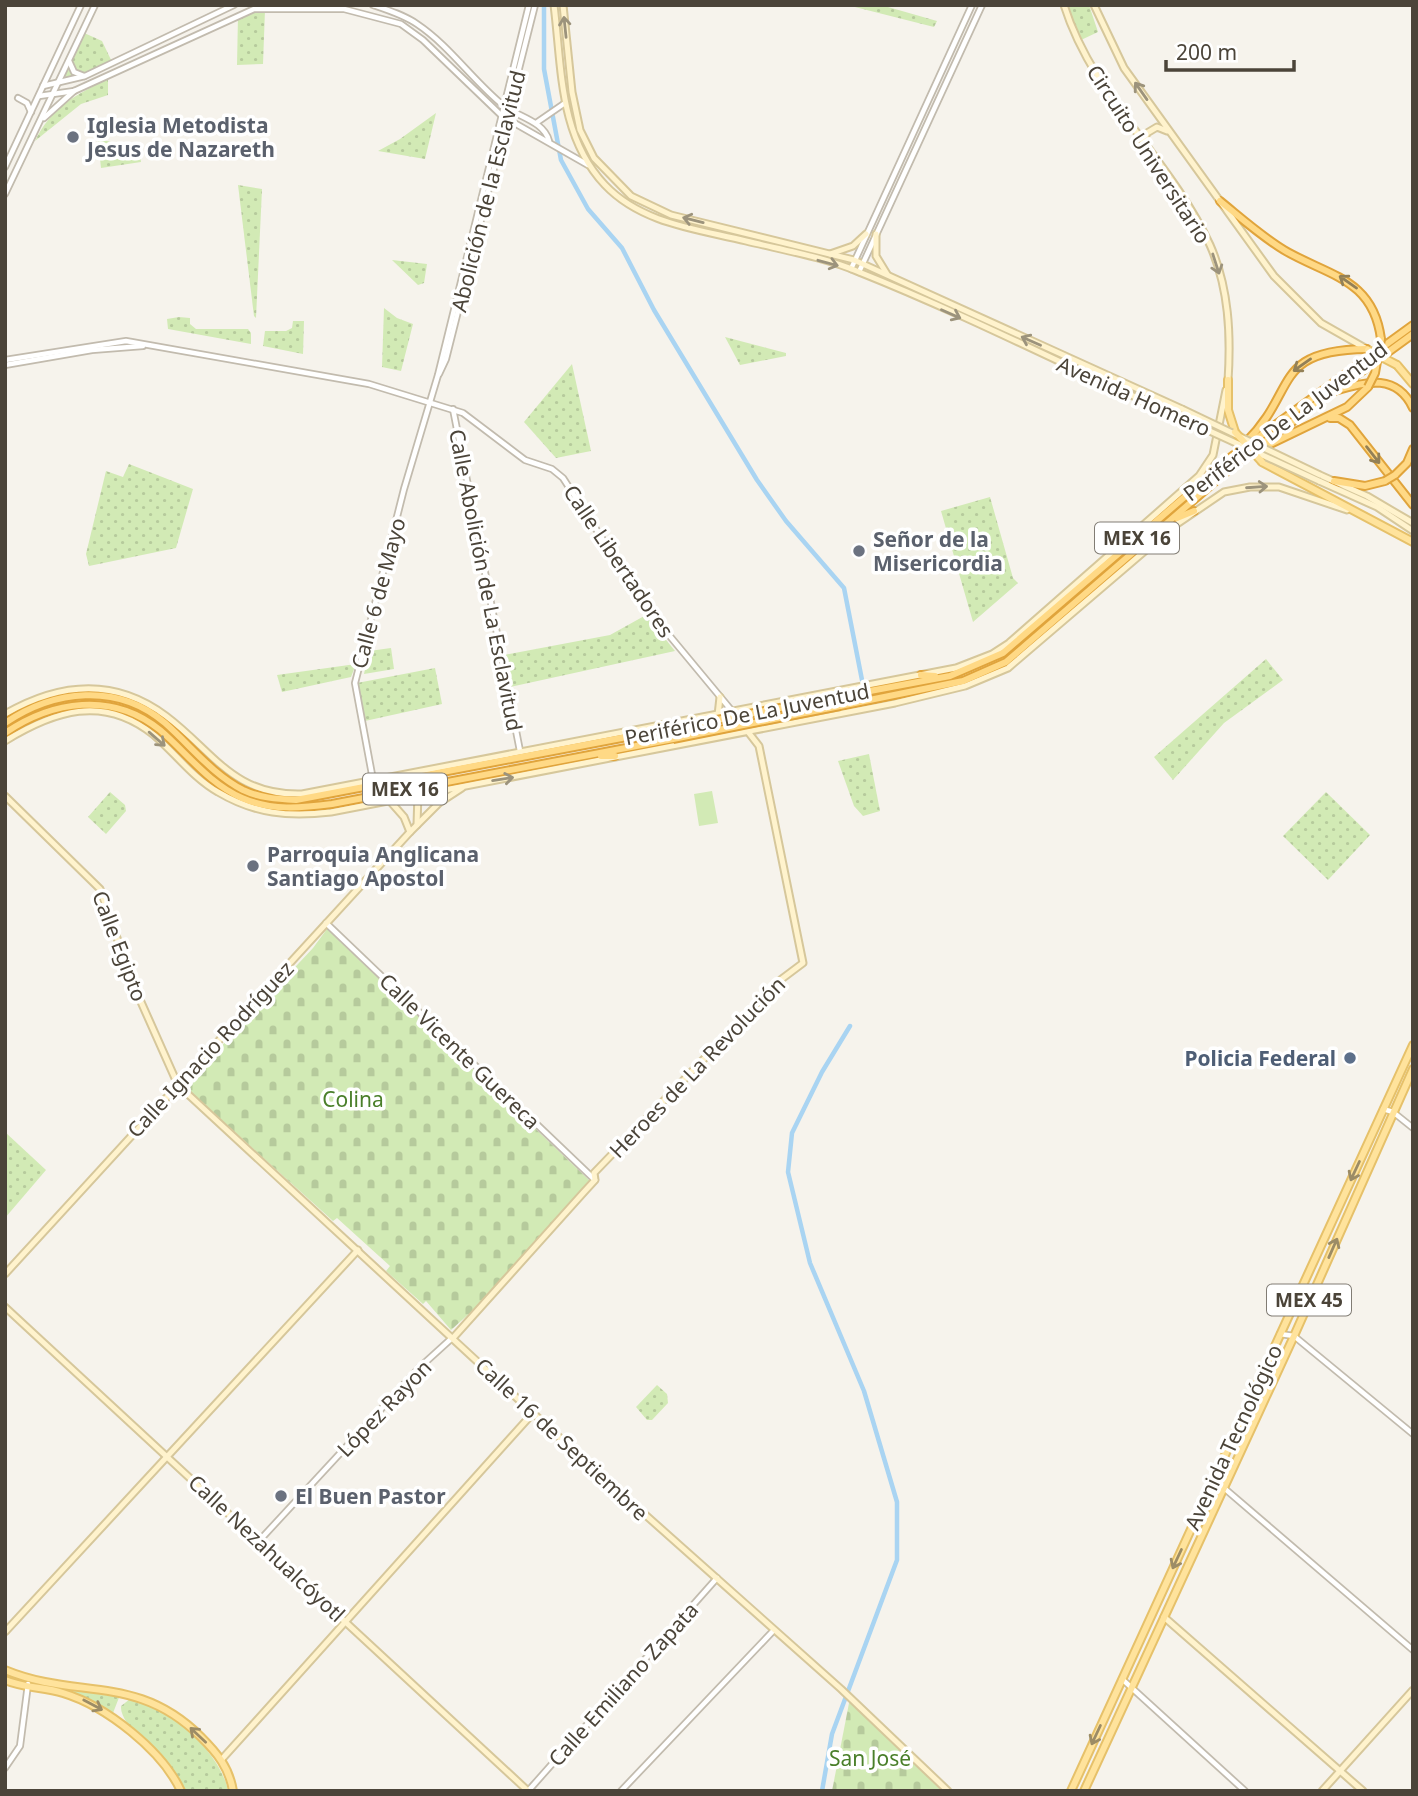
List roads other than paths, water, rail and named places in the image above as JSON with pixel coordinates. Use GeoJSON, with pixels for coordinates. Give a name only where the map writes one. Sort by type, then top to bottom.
{"type":"FeatureCollection","features":[{"type":"Feature","properties":{"kind":"highway"},"geometry":{"type":"LineString","coordinates":[[1220,201],[1283,249],[1355,286],[1374,312],[1381,339],[1377,366],[1368,387],[1353,404],[1240,460]]}},
{"type":"Feature","properties":{"kind":"highway","name":"Periférico De La Juventud"},"geometry":{"type":"LineString","coordinates":[[5,723],[52,699],[90,694],[131,704],[167,725],[228,782],[253,794],[276,799],[328,795],[944,677],[1003,653],[1231,457],[1413,325]]}},
{"type":"Feature","properties":{"kind":"highway","name":"Periférico De La Juventud"},"geometry":{"type":"LineString","coordinates":[[5,733],[43,712],[87,704],[129,712],[160,730],[223,788],[260,805],[275,807],[332,804],[471,775],[673,739],[977,676],[1006,662],[1240,460],[1413,334]]}},
{"type":"Feature","properties":{"kind":"highway"},"geometry":{"type":"LineString","coordinates":[[1231,457],[1267,420],[1281,387],[1296,369],[1323,354],[1368,349]]}},
{"type":"Feature","properties":{"kind":"highway"},"geometry":{"type":"LineString","coordinates":[[1333,391],[1368,381],[1384,382],[1400,390],[1413,408]]}},
{"type":"Feature","properties":{"kind":"highway"},"geometry":{"type":"LineString","coordinates":[[1325,419],[1336,418],[1347,422],[1413,505]]}},
{"type":"Feature","properties":{"kind":"highway"},"geometry":{"type":"LineString","coordinates":[[1334,481],[1366,485],[1385,481],[1404,466],[1413,449]]}},
{"type":"Feature","properties":{"kind":"highway"},"geometry":{"type":"LineString","coordinates":[[1172,520],[1194,510]]}},
{"type":"Feature","properties":{"kind":"highway"},"geometry":{"type":"LineString","coordinates":[[1119,553],[1122,543]]}},
{"type":"Feature","properties":{"kind":"highway"},"geometry":{"type":"LineString","coordinates":[[1040,642],[1052,623]]}},
{"type":"Feature","properties":{"kind":"highway"},"geometry":{"type":"LineString","coordinates":[[921,675],[944,677]]}},
{"type":"Feature","properties":{"kind":"highway"},"geometry":{"type":"LineString","coordinates":[[561,744],[592,743]]}},
{"type":"Feature","properties":{"kind":"highway"},"geometry":{"type":"LineString","coordinates":[[589,755],[615,756]]}},
{"type":"Feature","properties":{"kind":"main road"},"geometry":{"type":"LineString","coordinates":[[554,5],[565,103],[572,132],[589,165],[616,195],[654,217],[851,269]]}},
{"type":"Feature","properties":{"kind":"main road"},"geometry":{"type":"LineString","coordinates":[[563,5],[572,92],[580,130],[594,158],[611,179],[631,196],[671,215],[854,260]]}},
{"type":"Feature","properties":{"kind":"main road","name":"Circuito Universitario"},"geometry":{"type":"LineString","coordinates":[[1064,5],[1097,79],[1185,203],[1213,255],[1227,304],[1227,410],[1235,432],[1262,462],[1366,517]]}},
{"type":"Feature","properties":{"kind":"main road","name":"Circuito Universitario"},"geometry":{"type":"LineString","coordinates":[[1094,5],[1120,60],[1220,201]]}},
{"type":"Feature","properties":{"kind":"main road"},"geometry":{"type":"LineString","coordinates":[[1143,143],[1147,133],[1159,126],[1173,135]]}},
{"type":"Feature","properties":{"kind":"main road"},"geometry":{"type":"LineString","coordinates":[[1220,201],[1293,298],[1321,323],[1397,365],[1413,384]]}},
{"type":"Feature","properties":{"kind":"main road"},"geometry":{"type":"LineString","coordinates":[[828,254],[847,249],[866,233]]}},
{"type":"Feature","properties":{"kind":"main road"},"geometry":{"type":"LineString","coordinates":[[876,234],[876,256],[892,278]]}},
{"type":"Feature","properties":{"kind":"main road","name":"Avenida Homero"},"geometry":{"type":"LineString","coordinates":[[854,260],[1182,409],[1377,507],[1413,531]]}},
{"type":"Feature","properties":{"kind":"main road","name":"Avenida Homero"},"geometry":{"type":"LineString","coordinates":[[851,269],[1179,417],[1320,478],[1334,481],[1392,509],[1413,523]]}},
{"type":"Feature","properties":{"kind":"main road","name":"Periférico De La Juventud"},"geometry":{"type":"LineString","coordinates":[[5,714],[42,695],[58,691],[108,691],[135,698],[167,717],[220,767],[263,789],[302,793],[414,774],[520,751],[956,668],[1000,650],[1203,472],[1211,459],[1228,380]]}},
{"type":"Feature","properties":{"kind":"main road","name":"Periférico De La Juventud"},"geometry":{"type":"LineString","coordinates":[[5,741],[49,716],[94,711],[115,715],[138,725],[206,784],[257,810],[296,816],[389,800],[417,792],[468,785],[965,686],[1008,667],[1194,510],[1224,492],[1269,486],[1297,491],[1366,517]]}},
{"type":"Feature","properties":{"kind":"main road"},"geometry":{"type":"LineString","coordinates":[[1366,517],[1413,542]]}},
{"type":"Feature","properties":{"kind":"main road"},"geometry":{"type":"LineString","coordinates":[[720,697],[719,715],[727,724],[725,735]]}},
{"type":"Feature","properties":{"kind":"main road"},"geometry":{"type":"LineString","coordinates":[[754,708],[754,719],[761,728],[758,742]]}},
{"type":"Feature","properties":{"kind":"main road","name":"Calle Libertadores"},"geometry":{"type":"LineString","coordinates":[[733,712],[758,742]]}},
{"type":"Feature","properties":{"kind":"main road","name":"Heroes de La Revolución"},"geometry":{"type":"LineString","coordinates":[[453,1338],[595,1180],[594,1174],[779,981],[803,963],[758,742]]}},
{"type":"Feature","properties":{"kind":"main road"},"geometry":{"type":"LineString","coordinates":[[414,774],[417,825]]}},
{"type":"Feature","properties":{"kind":"main road","name":"Calle Ignacio Rodríguez"},"geometry":{"type":"LineString","coordinates":[[5,1275],[410,832],[447,797],[468,785]]}},
{"type":"Feature","properties":{"kind":"main road","name":"Calle Egipto"},"geometry":{"type":"LineString","coordinates":[[5,796],[100,889],[133,984],[178,1085]]}},
{"type":"Feature","properties":{"kind":"main road"},"geometry":{"type":"LineString","coordinates":[[389,800],[404,817],[410,832]]}},
{"type":"Feature","properties":{"kind":"main road","name":"Avenida Tecnológico"},"geometry":{"type":"LineString","coordinates":[[1071,1791],[1413,1045]]}},
{"type":"Feature","properties":{"kind":"main road","name":"Avenida Tecnológico"},"geometry":{"type":"LineString","coordinates":[[1084,1791],[1294,1336],[1413,1069]]}},
{"type":"Feature","properties":{"kind":"main road","name":"Calle 16 de Septiembre"},"geometry":{"type":"LineString","coordinates":[[178,1085],[533,1413],[841,1689],[948,1791]]}},
{"type":"Feature","properties":{"kind":"main road"},"geometry":{"type":"LineString","coordinates":[[5,1632],[358,1250]]}},
{"type":"Feature","properties":{"kind":"main road","name":"Calle Nezahualcóyotl"},"geometry":{"type":"LineString","coordinates":[[5,1307],[529,1790]]}},
{"type":"Feature","properties":{"kind":"main road"},"geometry":{"type":"LineString","coordinates":[[222,1759],[533,1413]]}},
{"type":"Feature","properties":{"kind":"main road"},"geometry":{"type":"LineString","coordinates":[[1164,1616],[1363,1791]]}},
{"type":"Feature","properties":{"kind":"main road"},"geometry":{"type":"LineString","coordinates":[[5,1670],[152,1701],[173,1713],[222,1759],[233,1791]]}},
{"type":"Feature","properties":{"kind":"main road"},"geometry":{"type":"LineString","coordinates":[[5,1680],[76,1697],[116,1718],[167,1768],[181,1791]]}},
{"type":"Feature","properties":{"kind":"main road"},"geometry":{"type":"LineString","coordinates":[[1322,1791],[1413,1690]]}},
{"type":"Feature","properties":{"kind":"street"},"geometry":{"type":"LineString","coordinates":[[5,167],[81,5]]}},
{"type":"Feature","properties":{"kind":"street"},"geometry":{"type":"LineString","coordinates":[[5,194],[95,5]]}},
{"type":"Feature","properties":{"kind":"street"},"geometry":{"type":"LineString","coordinates":[[43,86],[57,85],[85,76],[234,5]]}},
{"type":"Feature","properties":{"kind":"street"},"geometry":{"type":"LineString","coordinates":[[373,5],[402,15],[431,34],[507,108],[535,123],[546,133],[549,142]]}},
{"type":"Feature","properties":{"kind":"street","name":"Abolición de la Esclavitud"},"geometry":{"type":"LineString","coordinates":[[438,375],[446,359],[507,119],[529,5]]}},
{"type":"Feature","properties":{"kind":"street","name":"Abolición de la Esclavitud"},"geometry":{"type":"LineString","coordinates":[[430,402],[502,116],[507,108],[535,5]]}},
{"type":"Feature","properties":{"kind":"street"},"geometry":{"type":"LineString","coordinates":[[851,269],[972,5]]}},
{"type":"Feature","properties":{"kind":"street"},"geometry":{"type":"LineString","coordinates":[[859,272],[982,5]]}},
{"type":"Feature","properties":{"kind":"street"},"geometry":{"type":"LineString","coordinates":[[39,96],[74,91],[238,14],[270,7],[358,11],[401,24],[423,40],[502,116],[589,165]]}},
{"type":"Feature","properties":{"kind":"street"},"geometry":{"type":"LineString","coordinates":[[69,61],[74,72],[85,76]]}},
{"type":"Feature","properties":{"kind":"street"},"geometry":{"type":"LineString","coordinates":[[40,121],[74,91]]}},
{"type":"Feature","properties":{"kind":"street"},"geometry":{"type":"LineString","coordinates":[[18,98],[27,103],[31,113]]}},
{"type":"Feature","properties":{"kind":"street"},"geometry":{"type":"LineString","coordinates":[[535,123],[552,115],[565,103]]}},
{"type":"Feature","properties":{"kind":"street"},"geometry":{"type":"LineString","coordinates":[[5,360],[117,342],[146,346]]}},
{"type":"Feature","properties":{"kind":"street"},"geometry":{"type":"LineString","coordinates":[[5,365],[92,350],[146,346]]}},
{"type":"Feature","properties":{"kind":"street","name":"Calle Libertadores"},"geometry":{"type":"LineString","coordinates":[[146,346],[369,384],[468,416],[525,460],[552,470],[562,478],[649,611],[733,712]]}},
{"type":"Feature","properties":{"kind":"street","name":"Calle 6 de Mayo"},"geometry":{"type":"LineString","coordinates":[[373,780],[355,683],[404,489],[430,402]]}},
{"type":"Feature","properties":{"kind":"street","name":"Calle Abolición de La Esclavitud"},"geometry":{"type":"LineString","coordinates":[[453,409],[520,751]]}},
{"type":"Feature","properties":{"kind":"street","name":"Calle Vicente Guereca"},"geometry":{"type":"LineString","coordinates":[[326,923],[595,1180]]}},
{"type":"Feature","properties":{"kind":"street"},"geometry":{"type":"LineString","coordinates":[[1383,1109],[1394,1112],[1413,1128]]}},
{"type":"Feature","properties":{"kind":"street"},"geometry":{"type":"LineString","coordinates":[[1280,1334],[1294,1336],[1413,1434]]}},
{"type":"Feature","properties":{"kind":"street","name":"López Rayon"},"geometry":{"type":"LineString","coordinates":[[259,1541],[419,1368],[453,1338]]}},
{"type":"Feature","properties":{"kind":"street"},"geometry":{"type":"LineString","coordinates":[[1216,1475],[1224,1488],[1413,1650]]}},
{"type":"Feature","properties":{"kind":"street","name":"Calle Emiliano Zapata"},"geometry":{"type":"LineString","coordinates":[[529,1790],[717,1578]]}},
{"type":"Feature","properties":{"kind":"street"},"geometry":{"type":"LineString","coordinates":[[621,1791],[774,1630]]}},
{"type":"Feature","properties":{"kind":"street"},"geometry":{"type":"LineString","coordinates":[[5,1768],[20,1746],[29,1676]]}},
{"type":"Feature","properties":{"kind":"street"},"geometry":{"type":"LineString","coordinates":[[1122,1679],[1245,1791]]}},
{"type":"Feature","properties":{"kind":"waterway"},"geometry":{"type":"LineString","coordinates":[[544,5],[544,69],[561,160],[588,209],[622,248],[654,310],[757,480],[786,521],[844,588],[862,680]]}},
{"type":"Feature","properties":{"kind":"waterway"},"geometry":{"type":"LineString","coordinates":[[822,1791],[832,1734],[897,1560],[897,1502],[864,1391],[810,1263],[788,1172],[792,1133],[822,1072],[850,1026]]}},
{"type":"Feature","properties":{"kind":"place","name":"Iglesia Metodista Jesus de Nazareth"},"geometry":{"type":"Point","coordinates":[73,137]}},
{"type":"Feature","properties":{"kind":"place","name":"Señor de la Misericordia"},"geometry":{"type":"Point","coordinates":[859,551]}},
{"type":"Feature","properties":{"kind":"place","name":"Parroquia Anglicana Santiago Apostol"},"geometry":{"type":"Point","coordinates":[253,866]}},
{"type":"Feature","properties":{"kind":"place","name":"Policia Federal"},"geometry":{"type":"Point","coordinates":[1350,1058]}},
{"type":"Feature","properties":{"kind":"place","name":"El Buen Pastor"},"geometry":{"type":"Point","coordinates":[281,1496]}},
{"type":"Feature","properties":{"kind":"park label","name":"Colina"},"geometry":{"type":"Point","coordinates":[353,1099]}},
{"type":"Feature","properties":{"kind":"park label","name":"San José"},"geometry":{"type":"Point","coordinates":[870,1758]}}]}
